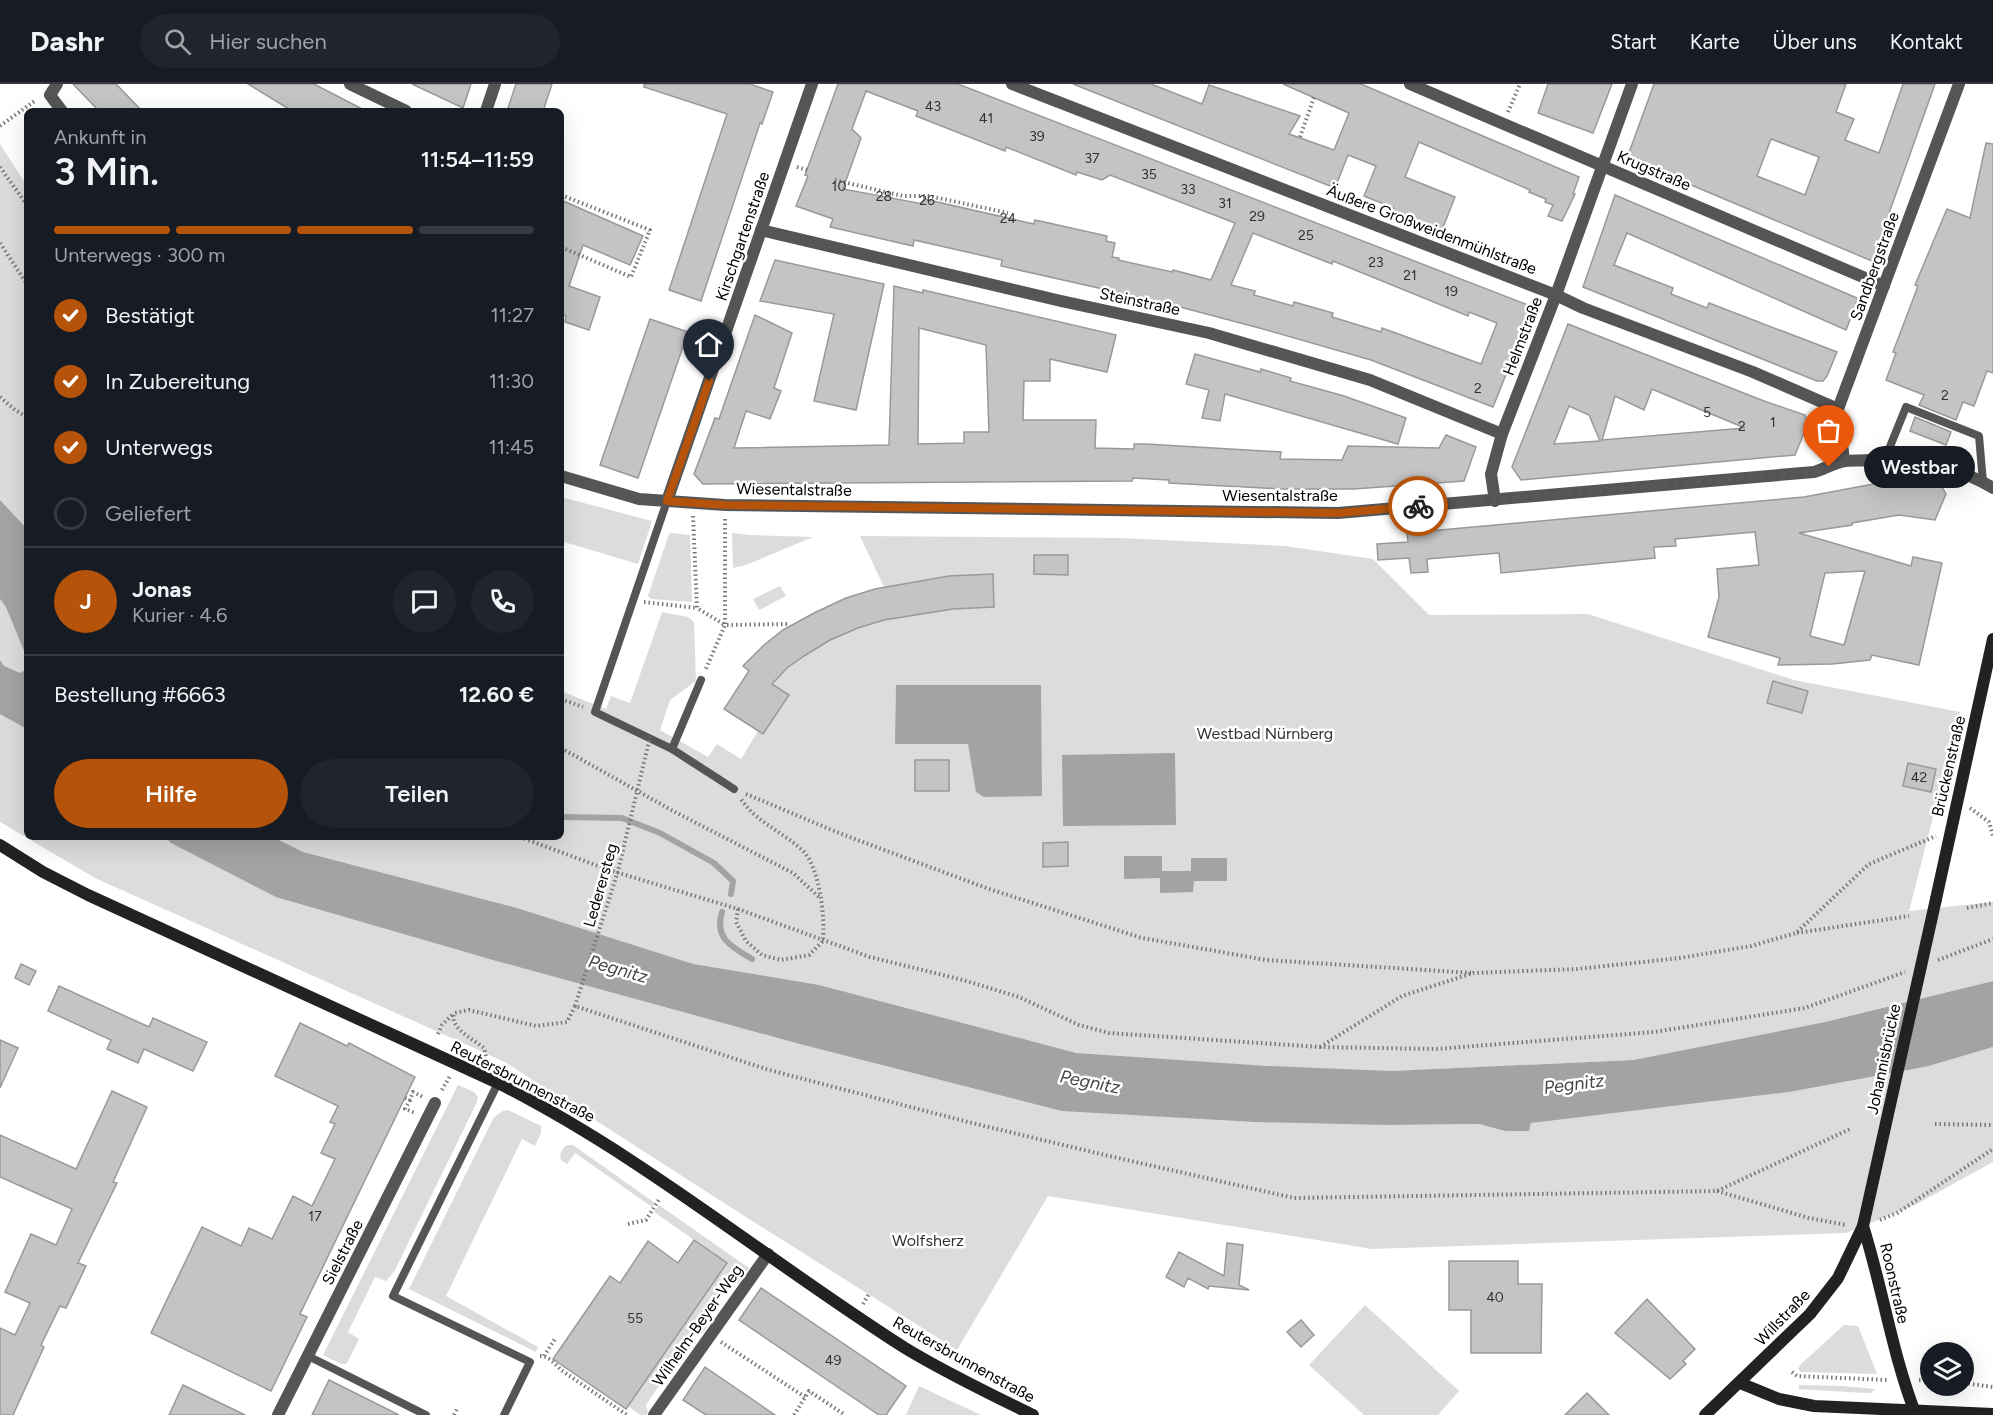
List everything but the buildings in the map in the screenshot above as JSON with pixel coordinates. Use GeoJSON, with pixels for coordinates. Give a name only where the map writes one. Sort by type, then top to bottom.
{"type":"FeatureCollection","features":[{"type":"Feature","properties":{"kind":"street"},"geometry":{"type":"LineString","coordinates":[[350,84],[400,108]]}},
{"type":"Feature","properties":{"kind":"street"},"geometry":{"type":"LineString","coordinates":[[487,108],[495,84]]}},
{"type":"Feature","properties":{"kind":"street","name":"Äußere Großweidenmühlstraße"},"geometry":{"type":"LineString","coordinates":[[1012,84],[1556,294],[1583,308],[1754,372],[1838,409]]}},
{"type":"Feature","properties":{"kind":"street","name":"Krugstraße"},"geometry":{"type":"LineString","coordinates":[[1410,84],[1884,286]]}},
{"type":"Feature","properties":{"kind":"street","name":"Helmstraße"},"geometry":{"type":"LineString","coordinates":[[1495,501],[1491,474],[1502,435],[1632,84]]}},
{"type":"Feature","properties":{"kind":"street","name":"Sandbergstraße"},"geometry":{"type":"LineString","coordinates":[[1844,461],[1838,409],[1959,84]]}},
{"type":"Feature","properties":{"kind":"street","name":"Kirschgartenstraße"},"geometry":{"type":"LineString","coordinates":[[667,501],[809,85]]}},
{"type":"Feature","properties":{"kind":"street"},"geometry":{"type":"LineString","coordinates":[[54,89],[61,108]]}},
{"type":"Feature","properties":{"kind":"street","name":"Steinstraße"},"geometry":{"type":"LineString","coordinates":[[761,230],[1209,333],[1370,380],[1502,435]]}},
{"type":"Feature","properties":{"kind":"street","name":"Wiesentalstraße"},"geometry":{"type":"LineString","coordinates":[[564,477],[639,499],[725,505],[1338,513],[1814,472],[1844,461],[1885,459],[1956,470],[1988,485]]}},
{"type":"Feature","properties":{"kind":"street","name":"Brückenstraße"},"geometry":{"type":"LineString","coordinates":[[1936,900],[1993,639]]}},
{"type":"Feature","properties":{"kind":"street","name":"Reutersbrunnenstraße"},"geometry":{"type":"LineString","coordinates":[[0,845],[43,872],[88,895],[498,1083],[583,1129],[907,1349],[945,1371],[1034,1415]]}},
{"type":"Feature","properties":{"kind":"street","name":"Johannisbrücke"},"geometry":{"type":"LineString","coordinates":[[1863,1226],[1936,900]]}},
{"type":"Feature","properties":{"kind":"street","name":"Sielstraße"},"geometry":{"type":"LineString","coordinates":[[278,1415],[435,1103]]}},
{"type":"Feature","properties":{"kind":"street","name":"Willstraße"},"geometry":{"type":"LineString","coordinates":[[1705,1415],[1810,1314],[1829,1291],[1845,1266],[1863,1226]]}},
{"type":"Feature","properties":{"kind":"street","name":"Roonstraße"},"geometry":{"type":"LineString","coordinates":[[1863,1226],[1875,1264],[1890,1338],[1915,1413]]}},
{"type":"Feature","properties":{"kind":"street","name":"Wilhelm-Beyer-Weg"},"geometry":{"type":"LineString","coordinates":[[654,1415],[768,1254]]}},
{"type":"Feature","properties":{"kind":"street"},"geometry":{"type":"LineString","coordinates":[[1740,1383],[1794,1403],[1814,1406],[1915,1413],[1993,1414]]}},
{"type":"Feature","properties":{"kind":"lane"},"geometry":{"type":"LineString","coordinates":[[1885,459],[1905,407],[1979,436],[1988,485]]}},
{"type":"Feature","properties":{"kind":"lane"},"geometry":{"type":"LineString","coordinates":[[667,501],[595,712],[672,749],[734,789]]}},
{"type":"Feature","properties":{"kind":"lane"},"geometry":{"type":"LineString","coordinates":[[672,749],[701,680]]}},
{"type":"Feature","properties":{"kind":"lane"},"geometry":{"type":"LineString","coordinates":[[498,1083],[393,1296],[530,1362],[504,1415]]}},
{"type":"Feature","properties":{"kind":"lane"},"geometry":{"type":"LineString","coordinates":[[308,1356],[426,1415]]}},
{"type":"Feature","properties":{"kind":"path"},"geometry":{"type":"LineString","coordinates":[[1516,93],[1520,84]]}},
{"type":"Feature","properties":{"kind":"path"},"geometry":{"type":"LineString","coordinates":[[25,108],[54,89]]}},
{"type":"Feature","properties":{"kind":"path"},"geometry":{"type":"LineString","coordinates":[[1300,137],[1314,98]]}},
{"type":"Feature","properties":{"kind":"path"},"geometry":{"type":"LineString","coordinates":[[0,126],[24,108]]}},
{"type":"Feature","properties":{"kind":"path"},"geometry":{"type":"LineString","coordinates":[[0,167],[24,201]]}},
{"type":"Feature","properties":{"kind":"path"},"geometry":{"type":"LineString","coordinates":[[835,180],[903,196],[929,196],[1008,213]]}},
{"type":"Feature","properties":{"kind":"path"},"geometry":{"type":"LineString","coordinates":[[564,196],[650,230],[631,277],[564,248]]}},
{"type":"Feature","properties":{"kind":"path"},"geometry":{"type":"LineString","coordinates":[[0,243],[24,279]]}},
{"type":"Feature","properties":{"kind":"path"},"geometry":{"type":"LineString","coordinates":[[0,397],[24,415]]}},
{"type":"Feature","properties":{"kind":"path"},"geometry":{"type":"LineString","coordinates":[[693,503],[697,608]]}},
{"type":"Feature","properties":{"kind":"path"},"geometry":{"type":"LineString","coordinates":[[701,680],[725,625],[725,505]]}},
{"type":"Feature","properties":{"kind":"path"},"geometry":{"type":"LineString","coordinates":[[634,599],[653,604],[697,608],[725,625],[790,624]]}},
{"type":"Feature","properties":{"kind":"path"},"geometry":{"type":"LineString","coordinates":[[564,700],[595,712]]}},
{"type":"Feature","properties":{"kind":"path","name":"Lederersteg"},"geometry":{"type":"LineString","coordinates":[[452,1014],[469,1010],[536,1026],[567,1022],[618,871],[650,737]]}},
{"type":"Feature","properties":{"kind":"path"},"geometry":{"type":"LineString","coordinates":[[564,749],[675,812],[793,873],[820,897]]}},
{"type":"Feature","properties":{"kind":"path"},"geometry":{"type":"LineString","coordinates":[[734,789],[750,812],[803,850],[813,865],[825,920],[823,941],[808,955],[781,960],[762,955],[746,941],[736,922],[738,909]]}},
{"type":"Feature","properties":{"kind":"path"},"geometry":{"type":"LineString","coordinates":[[734,789],[844,835],[988,890],[1142,938],[1266,960],[1473,973],[1577,969],[1680,958],[1751,946],[1796,933],[1909,916]]}},
{"type":"Feature","properties":{"kind":"path"},"geometry":{"type":"LineString","coordinates":[[1957,801],[1979,813],[1989,822],[1993,836]]}},
{"type":"Feature","properties":{"kind":"path"},"geometry":{"type":"LineString","coordinates":[[1796,933],[1869,864],[1950,830]]}},
{"type":"Feature","properties":{"kind":"path"},"geometry":{"type":"LineString","coordinates":[[528,840],[609,870],[738,909],[870,957],[963,980],[1019,997],[1079,1025],[1109,1033],[1320,1047],[1436,1049],[1653,1032],[1805,1008],[1907,972]]}},
{"type":"Feature","properties":{"kind":"path"},"geometry":{"type":"LineString","coordinates":[[1966,908],[1993,903]]}},
{"type":"Feature","properties":{"kind":"path"},"geometry":{"type":"LineString","coordinates":[[1929,963],[1993,939]]}},
{"type":"Feature","properties":{"kind":"path"},"geometry":{"type":"LineString","coordinates":[[1320,1047],[1401,996],[1473,973]]}},
{"type":"Feature","properties":{"kind":"path"},"geometry":{"type":"LineString","coordinates":[[574,1006],[769,1070],[968,1122],[1294,1198],[1717,1191],[1809,1218],[1863,1226],[1898,1214],[1993,1149]]}},
{"type":"Feature","properties":{"kind":"path"},"geometry":{"type":"LineString","coordinates":[[438,1034],[442,1025],[452,1014]]}},
{"type":"Feature","properties":{"kind":"path"},"geometry":{"type":"LineString","coordinates":[[452,1014],[453,1021],[458,1028],[484,1048],[486,1057],[478,1074]]}},
{"type":"Feature","properties":{"kind":"path"},"geometry":{"type":"LineString","coordinates":[[435,1103],[456,1064]]}},
{"type":"Feature","properties":{"kind":"path"},"geometry":{"type":"LineString","coordinates":[[405,1108],[407,1099],[413,1092]]}},
{"type":"Feature","properties":{"kind":"path"},"geometry":{"type":"LineString","coordinates":[[1935,1124],[1993,1125]]}},
{"type":"Feature","properties":{"kind":"path"},"geometry":{"type":"LineString","coordinates":[[1717,1191],[1850,1129]]}},
{"type":"Feature","properties":{"kind":"path"},"geometry":{"type":"LineString","coordinates":[[628,1224],[646,1220],[669,1186]]}},
{"type":"Feature","properties":{"kind":"path"},"geometry":{"type":"LineString","coordinates":[[711,1335],[805,1397]]}},
{"type":"Feature","properties":{"kind":"path"},"geometry":{"type":"LineString","coordinates":[[555,1339],[544,1356],[627,1415]]}},
{"type":"Feature","properties":{"kind":"path"},"geometry":{"type":"LineString","coordinates":[[1792,1372],[1797,1376],[1878,1380]]}},
{"type":"Feature","properties":{"kind":"path"},"geometry":{"type":"LineString","coordinates":[[1974,1384],[1993,1387]]}},
{"type":"Feature","properties":{"kind":"path"},"geometry":{"type":"LineString","coordinates":[[794,1415],[809,1391],[845,1415]]}},
{"type":"Feature","properties":{"kind":"path"},"geometry":{"type":"LineString","coordinates":[[454,1415],[458,1407]]}},
{"type":"Feature","properties":{"kind":"green space"},"geometry":{"type":"Polygon","coordinates":[[[0,144],[24,181],[24,836],[0,822],[0,144]]]}},
{"type":"Feature","properties":{"kind":"green space"},"geometry":{"type":"Polygon","coordinates":[[[564,498],[652,521],[638,564],[564,542],[564,498]]]}},
{"type":"Feature","properties":{"kind":"green space"},"geometry":{"type":"Polygon","coordinates":[[[671,533],[690,535],[692,602],[651,599],[648,596],[671,533]]]}},
{"type":"Feature","properties":{"kind":"green space"},"geometry":{"type":"Polygon","coordinates":[[[732,533],[813,537],[746,565],[733,568],[732,533]]]}},
{"type":"Feature","properties":{"kind":"green space"},"geometry":{"type":"Polygon","coordinates":[[[860,536],[1122,538],[1285,546],[1373,559],[1429,615],[1588,614],[1794,680],[1960,712],[1909,911],[1993,902],[1993,981],[1825,1022],[1633,1060],[1392,1071],[1388,1125],[1479,1124],[1505,1131],[1529,1130],[1531,1123],[1929,1066],[1993,1047],[1993,1162],[1915,1205],[1846,1233],[1372,1249],[1048,1196],[957,1350],[505,1062],[95,878],[31,840],[564,840],[564,692],[606,709],[611,696],[630,703],[662,612],[688,617],[694,622],[696,681],[670,700],[660,730],[708,757],[717,744],[741,759],[758,731],[724,709],[749,671],[743,666],[774,639],[808,617],[845,599],[884,587],[860,536]],[[1034,555],[1034,574],[1054,574],[1068,555],[1034,555]]]}},
{"type":"Feature","properties":{"kind":"green space"},"geometry":{"type":"Polygon","coordinates":[[[780,586],[786,596],[759,610],[753,599],[780,586]]]}},
{"type":"Feature","properties":{"kind":"green space"},"geometry":{"type":"Polygon","coordinates":[[[458,1085],[474,1092],[478,1097],[477,1102],[394,1272],[386,1281],[375,1277],[348,1332],[359,1339],[346,1364],[341,1364],[323,1355],[458,1085]]]}},
{"type":"Feature","properties":{"kind":"green space"},"geometry":{"type":"Polygon","coordinates":[[[508,1110],[541,1126],[541,1133],[535,1146],[522,1139],[446,1296],[538,1347],[536,1352],[409,1289],[494,1117],[508,1110]]]}},
{"type":"Feature","properties":{"kind":"green space"},"geometry":{"type":"Polygon","coordinates":[[[567,1145],[573,1145],[655,1203],[652,1207],[575,1153],[567,1164],[561,1160],[560,1156],[562,1149],[567,1145]]]}},
{"type":"Feature","properties":{"kind":"green space"},"geometry":{"type":"Polygon","coordinates":[[[659,1205],[749,1268],[738,1284],[732,1280],[707,1316],[708,1326],[703,1333],[693,1335],[646,1405],[648,1413],[640,1415],[628,1406],[727,1263],[654,1212],[659,1205]]]}},
{"type":"Feature","properties":{"kind":"green space"},"geometry":{"type":"Polygon","coordinates":[[[1365,1305],[1459,1391],[1438,1415],[1364,1415],[1309,1365],[1365,1305]]]}},
{"type":"Feature","properties":{"kind":"green space"},"geometry":{"type":"Polygon","coordinates":[[[1844,1325],[1858,1326],[1877,1374],[1801,1372],[1798,1369],[1801,1364],[1844,1325]]]}},
{"type":"Feature","properties":{"kind":"green space"},"geometry":{"type":"Polygon","coordinates":[[[1799,1385],[1875,1389],[1871,1393],[1865,1393],[1799,1389],[1799,1385]]]}},
{"type":"Feature","properties":{"kind":"green space"},"geometry":{"type":"Polygon","coordinates":[[[919,1386],[981,1415],[906,1415],[919,1386]]]}},
{"type":"Feature","properties":{"kind":"water"},"geometry":{"type":"Polygon","coordinates":[[[0,500],[24,526],[24,651],[6,607],[0,599],[0,500]]]}},
{"type":"Feature","properties":{"kind":"water"},"geometry":{"type":"Polygon","coordinates":[[[0,660],[4,666],[20,673],[24,671],[24,727],[0,714],[0,660]]]}},
{"type":"Feature","properties":{"kind":"water"},"geometry":{"type":"Polygon","coordinates":[[[896,685],[1041,685],[1042,796],[984,797],[976,792],[968,744],[895,744],[896,685]]]}},
{"type":"Feature","properties":{"kind":"water"},"geometry":{"type":"Polygon","coordinates":[[[1175,753],[1176,825],[1063,826],[1062,755],[1175,753]]]}},
{"type":"Feature","properties":{"kind":"water","name":"Pegnitz"},"geometry":{"type":"Polygon","coordinates":[[[168,840],[279,840],[303,852],[517,908],[693,964],[819,985],[1076,1053],[1267,1066],[1391,1071],[1633,1060],[1825,1022],[1993,981],[1993,1047],[1929,1066],[1789,1092],[1531,1123],[1529,1131],[1505,1131],[1479,1124],[1387,1125],[1255,1122],[1062,1111],[800,1044],[493,960],[276,897],[168,840]]]}},
{"type":"Feature","properties":{"kind":"water"},"geometry":{"type":"Polygon","coordinates":[[[1124,856],[1162,856],[1162,871],[1191,871],[1191,858],[1227,858],[1227,881],[1194,881],[1193,892],[1160,893],[1160,878],[1124,879],[1124,856]]]}},
{"type":"Feature","properties":{"kind":"waterway"},"geometry":{"type":"LineString","coordinates":[[564,817],[622,818],[660,833],[714,863],[733,881],[731,894]]}},
{"type":"Feature","properties":{"kind":"waterway"},"geometry":{"type":"LineString","coordinates":[[722,912],[720,929],[726,941],[752,959]]}},
{"type":"Feature","properties":{"kind":"way so far"},"geometry":{"type":"LineString","coordinates":[[1418,506],[1814,472],[1829,467]]}},
{"type":"Feature","properties":{"kind":"place","name":"Westbar"},"geometry":{"type":"Point","coordinates":[1829,467]}},
{"type":"Feature","properties":{"kind":"route"},"geometry":{"type":"LineString","coordinates":[[709,381],[667,501],[725,505],[1338,513],[1418,506]]}},
{"type":"Feature","properties":{"kind":"park label","name":"Westbad Nürnberg"},"geometry":{"type":"Point","coordinates":[1265,733]}},
{"type":"Feature","properties":{"kind":"park label","name":"Wolfsherz"},"geometry":{"type":"Point","coordinates":[928,1240]}}]}
